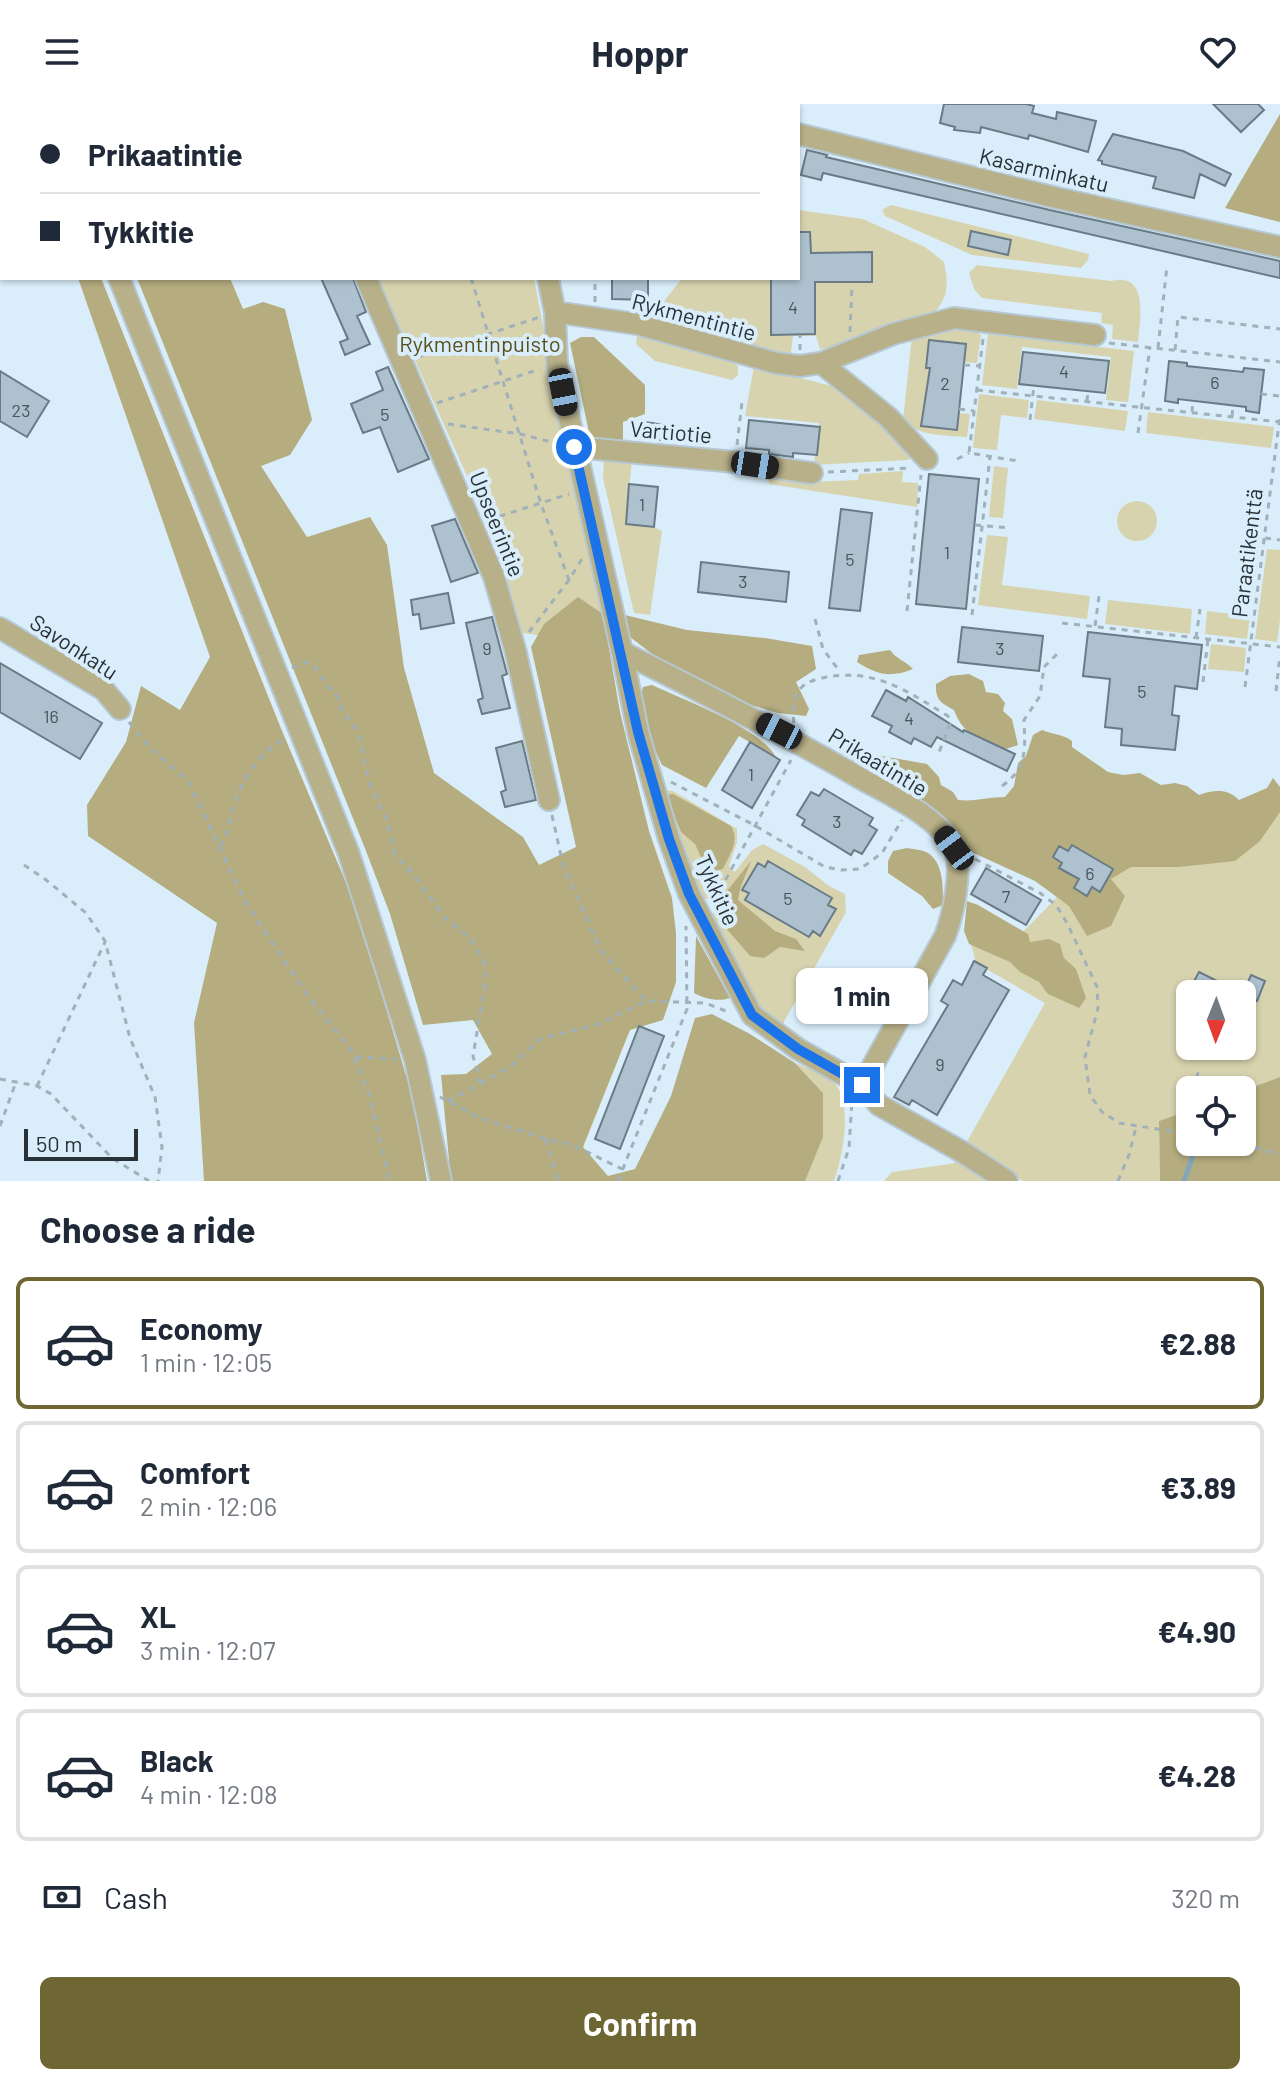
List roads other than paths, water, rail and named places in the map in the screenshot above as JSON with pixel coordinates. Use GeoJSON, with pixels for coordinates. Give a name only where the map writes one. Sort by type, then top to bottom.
{"type":"FeatureCollection","features":[{"type":"Feature","properties":{"kind":"street","name":"Kasarminkatu"},"geometry":{"type":"LineString","coordinates":[[800,134],[1057,198],[1280,247]]}},
{"type":"Feature","properties":{"kind":"street"},"geometry":{"type":"LineString","coordinates":[[120,280],[349,854],[415,1060],[441,1181]]}},
{"type":"Feature","properties":{"kind":"street","name":"Upseerintie"},"geometry":{"type":"LineString","coordinates":[[367,280],[494,577],[515,649],[549,800]]}},
{"type":"Feature","properties":{"kind":"street"},"geometry":{"type":"LineString","coordinates":[[548,280],[555,312],[557,364],[622,652]]}},
{"type":"Feature","properties":{"kind":"street","name":"Rykmentintie"},"geometry":{"type":"LineString","coordinates":[[555,312],[637,324],[776,363],[799,366],[821,363],[893,334],[954,318],[1095,335]]}},
{"type":"Feature","properties":{"kind":"street"},"geometry":{"type":"LineString","coordinates":[[821,363],[888,417],[927,459]]}},
{"type":"Feature","properties":{"kind":"street","name":"Vartiotie"},"geometry":{"type":"LineString","coordinates":[[574,447],[735,462],[812,473]]}},
{"type":"Feature","properties":{"kind":"street","name":"Savonkatu"},"geometry":{"type":"LineString","coordinates":[[0,628],[104,690],[120,709]]}},
{"type":"Feature","properties":{"kind":"street","name":"Tykkitie"},"geometry":{"type":"LineString","coordinates":[[622,652],[638,732],[669,839],[702,922],[752,1015],[798,1049],[858,1082],[879,1105],[1007,1181]]}},
{"type":"Feature","properties":{"kind":"street","name":"Prikaatintie"},"geometry":{"type":"LineString","coordinates":[[622,652],[779,731],[910,807],[940,829],[954,848],[957,865],[953,914],[945,936],[858,1082]]}},
{"type":"Feature","properties":{"kind":"waterway"},"geometry":{"type":"LineString","coordinates":[[1184,1181],[1193,1156]]}},
{"type":"Feature","properties":{"kind":"park label","name":"Rykmentinpuisto"},"geometry":{"type":"Point","coordinates":[480,344]}}]}
